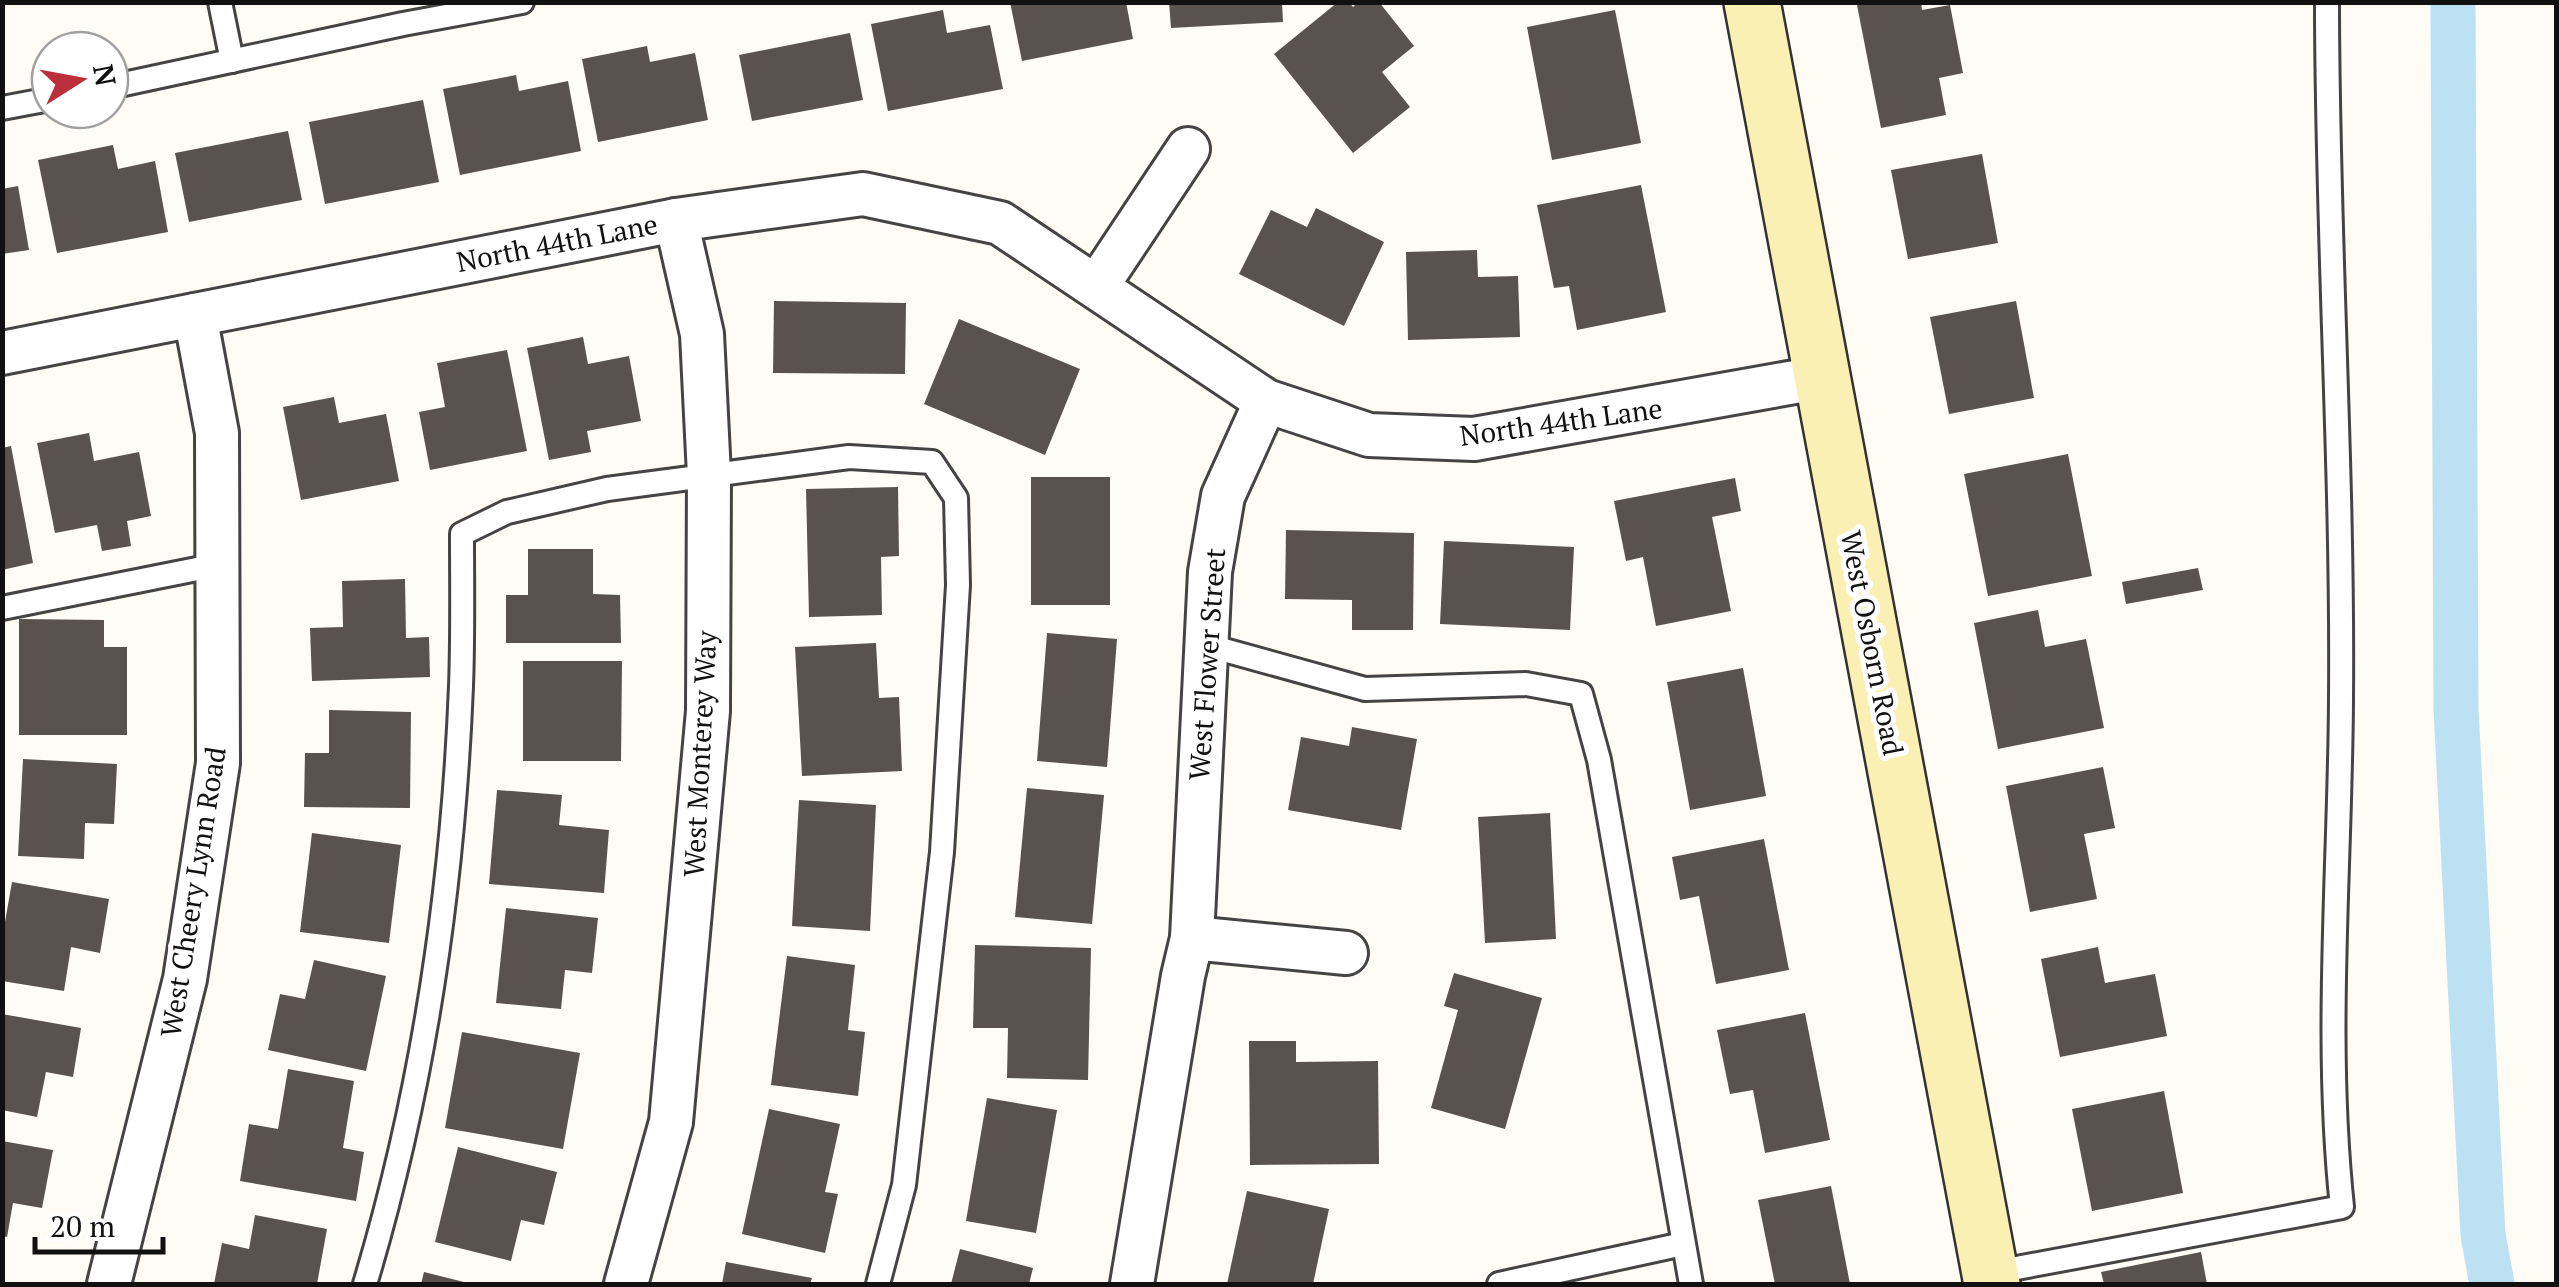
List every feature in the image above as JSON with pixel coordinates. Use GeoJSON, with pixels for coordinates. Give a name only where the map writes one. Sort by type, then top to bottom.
{"type":"FeatureCollection","features":[{"type":"Feature","properties":{"kind":"street","name":"West Osborn Road"},"geometry":{"type":"LineString","coordinates":[[1752,2],[1991,1279]]}},
{"type":"Feature","properties":{"kind":"street"},"geometry":{"type":"LineString","coordinates":[[1097,286],[1188,149]]}},
{"type":"Feature","properties":{"kind":"street","name":"North 44th Lane"},"geometry":{"type":"LineString","coordinates":[[2,353],[676,220],[863,194],[1000,223],[1266,401],[1368,435],[1474,440],[1822,377]]}},
{"type":"Feature","properties":{"kind":"street","name":"West Monterey Way"},"geometry":{"type":"LineString","coordinates":[[626,1284],[672,1122],[708,712],[709,475],[702,334],[676,220]]}},
{"type":"Feature","properties":{"kind":"street","name":"West Cheery Lynn Road"},"geometry":{"type":"LineString","coordinates":[[109,1284],[185,980],[218,763],[216,433],[195,315]]}},
{"type":"Feature","properties":{"kind":"street","name":"West Flower Street"},"geometry":{"type":"LineString","coordinates":[[1132,1284],[1192,938],[1210,572],[1223,496],[1266,401]]}},
{"type":"Feature","properties":{"kind":"street"},"geometry":{"type":"LineString","coordinates":[[1192,938],[1346,952]]}},
{"type":"Feature","properties":{"kind":"lane"},"geometry":{"type":"LineString","coordinates":[[220,2],[232,61]]}},
{"type":"Feature","properties":{"kind":"lane"},"geometry":{"type":"LineString","coordinates":[[130,83],[522,2]]}},
{"type":"Feature","properties":{"kind":"lane"},"geometry":{"type":"LineString","coordinates":[[1991,1279],[2342,1207],[2333,1125],[2341,700],[2327,2]]}},
{"type":"Feature","properties":{"kind":"lane"},"geometry":{"type":"LineString","coordinates":[[2,108],[30,103]]}},
{"type":"Feature","properties":{"kind":"lane"},"geometry":{"type":"LineString","coordinates":[[365,1284],[394,1187],[427,1023],[452,823],[461,685],[462,534],[507,512],[607,489],[849,457],[932,462],[956,498],[958,585],[942,852],[904,1185],[878,1284]]}},
{"type":"Feature","properties":{"kind":"lane"},"geometry":{"type":"LineString","coordinates":[[2,608],[217,565]]}},
{"type":"Feature","properties":{"kind":"lane"},"geometry":{"type":"LineString","coordinates":[[1206,645],[1364,689],[1526,684],[1581,694],[1599,760],[1691,1284]]}},
{"type":"Feature","properties":{"kind":"lane"},"geometry":{"type":"LineString","coordinates":[[1500,1284],[1682,1244]]}},
{"type":"Feature","properties":{"kind":"building"},"geometry":{"type":"Polygon","coordinates":[[[1010,2],[1126,2],[1133,39],[1022,61],[1010,2]]]}},
{"type":"Feature","properties":{"kind":"building"},"geometry":{"type":"Polygon","coordinates":[[[1169,2],[1282,2],[1283,22],[1171,28],[1169,2]]]}},
{"type":"Feature","properties":{"kind":"building"},"geometry":{"type":"Polygon","coordinates":[[[1338,2],[1349,2],[1353,7],[1358,2],[1379,2],[1414,46],[1382,72],[1410,107],[1353,153],[1274,54],[1338,2]]]}},
{"type":"Feature","properties":{"kind":"building"},"geometry":{"type":"Polygon","coordinates":[[[1921,2],[1922,10],[1950,5],[1963,73],[1939,78],[1946,115],[1881,128],[1857,5],[1921,2]]]}},
{"type":"Feature","properties":{"kind":"building"},"geometry":{"type":"Polygon","coordinates":[[[943,10],[947,33],[990,25],[1003,89],[888,111],[871,24],[943,10]]]}},
{"type":"Feature","properties":{"kind":"building"},"geometry":{"type":"Polygon","coordinates":[[[1615,10],[1641,143],[1552,160],[1527,27],[1615,10]]]}},
{"type":"Feature","properties":{"kind":"building"},"geometry":{"type":"Polygon","coordinates":[[[850,33],[863,100],[752,121],[739,55],[850,33]]]}},
{"type":"Feature","properties":{"kind":"building"},"geometry":{"type":"Polygon","coordinates":[[[647,46],[650,62],[695,53],[708,120],[598,142],[582,59],[647,46]]]}},
{"type":"Feature","properties":{"kind":"building"},"geometry":{"type":"Polygon","coordinates":[[[516,75],[519,91],[568,81],[581,151],[460,175],[443,89],[516,75]]]}},
{"type":"Feature","properties":{"kind":"building"},"geometry":{"type":"Polygon","coordinates":[[[423,100],[439,182],[325,204],[309,122],[423,100]]]}},
{"type":"Feature","properties":{"kind":"building"},"geometry":{"type":"Polygon","coordinates":[[[288,131],[302,200],[189,222],[175,153],[288,131]]]}},
{"type":"Feature","properties":{"kind":"building"},"geometry":{"type":"Polygon","coordinates":[[[113,145],[118,169],[155,161],[168,232],[57,253],[38,160],[113,145]]]}},
{"type":"Feature","properties":{"kind":"building"},"geometry":{"type":"Polygon","coordinates":[[[1982,154],[1998,243],[1908,259],[1891,170],[1982,154]]]}},
{"type":"Feature","properties":{"kind":"building"},"geometry":{"type":"Polygon","coordinates":[[[1641,185],[1666,312],[1577,330],[1569,286],[1554,288],[1537,205],[1641,185]]]}},
{"type":"Feature","properties":{"kind":"building"},"geometry":{"type":"Polygon","coordinates":[[[18,186],[29,250],[2,254],[2,189],[18,186]]]}},
{"type":"Feature","properties":{"kind":"building"},"geometry":{"type":"Polygon","coordinates":[[[1316,208],[1384,242],[1344,326],[1239,274],[1271,210],[1307,227],[1316,208]]]}},
{"type":"Feature","properties":{"kind":"building"},"geometry":{"type":"Polygon","coordinates":[[[1477,250],[1478,277],[1518,276],[1520,337],[1408,340],[1406,252],[1477,250]]]}},
{"type":"Feature","properties":{"kind":"building"},"geometry":{"type":"Polygon","coordinates":[[[774,301],[906,303],[905,374],[773,373],[774,301]]]}},
{"type":"Feature","properties":{"kind":"building"},"geometry":{"type":"Polygon","coordinates":[[[2016,301],[2034,398],[1949,414],[1930,317],[2016,301]]]}},
{"type":"Feature","properties":{"kind":"building"},"geometry":{"type":"Polygon","coordinates":[[[959,319],[1080,369],[1045,455],[924,404],[959,319]]]}},
{"type":"Feature","properties":{"kind":"building"},"geometry":{"type":"Polygon","coordinates":[[[583,337],[588,364],[629,356],[641,421],[587,431],[591,452],[549,460],[527,348],[583,337]]]}},
{"type":"Feature","properties":{"kind":"building"},"geometry":{"type":"Polygon","coordinates":[[[507,350],[527,451],[430,470],[419,412],[445,407],[437,363],[507,350]]]}},
{"type":"Feature","properties":{"kind":"building"},"geometry":{"type":"Polygon","coordinates":[[[334,397],[339,423],[386,414],[399,481],[301,500],[283,407],[334,397]]]}},
{"type":"Feature","properties":{"kind":"building"},"geometry":{"type":"Polygon","coordinates":[[[89,433],[94,461],[139,452],[151,516],[127,521],[131,546],[102,551],[97,525],[55,533],[37,443],[89,433]]]}},
{"type":"Feature","properties":{"kind":"building"},"geometry":{"type":"Polygon","coordinates":[[[11,446],[33,563],[2,570],[2,448],[11,446]]]}},
{"type":"Feature","properties":{"kind":"building"},"geometry":{"type":"Polygon","coordinates":[[[2068,454],[2092,576],[1988,596],[1964,474],[2068,454]]]}},
{"type":"Feature","properties":{"kind":"building"},"geometry":{"type":"Polygon","coordinates":[[[1031,477],[1110,477],[1110,605],[1031,605],[1031,477]]]}},
{"type":"Feature","properties":{"kind":"building"},"geometry":{"type":"Polygon","coordinates":[[[1735,478],[1741,511],[1712,517],[1731,611],[1656,626],[1643,557],[1626,561],[1614,501],[1735,478]]]}},
{"type":"Feature","properties":{"kind":"building"},"geometry":{"type":"Polygon","coordinates":[[[898,487],[899,556],[881,557],[882,615],[809,617],[806,489],[898,487]]]}},
{"type":"Feature","properties":{"kind":"building"},"geometry":{"type":"Polygon","coordinates":[[[1286,530],[1414,533],[1413,630],[1352,630],[1352,600],[1285,599],[1286,530]]]}},
{"type":"Feature","properties":{"kind":"building"},"geometry":{"type":"Polygon","coordinates":[[[1444,541],[1574,547],[1570,630],[1440,624],[1444,541]]]}},
{"type":"Feature","properties":{"kind":"building"},"geometry":{"type":"Polygon","coordinates":[[[528,549],[593,549],[593,594],[620,595],[621,643],[506,643],[506,595],[528,595],[528,549]]]}},
{"type":"Feature","properties":{"kind":"building"},"geometry":{"type":"Polygon","coordinates":[[[2198,568],[2203,590],[2126,604],[2122,582],[2198,568]]]}},
{"type":"Feature","properties":{"kind":"building"},"geometry":{"type":"Polygon","coordinates":[[[405,579],[406,638],[429,637],[430,677],[312,681],[310,628],[343,627],[342,581],[405,579]]]}},
{"type":"Feature","properties":{"kind":"building"},"geometry":{"type":"Polygon","coordinates":[[[2038,610],[2045,647],[2086,639],[2104,728],[1998,749],[1974,623],[2038,610]]]}},
{"type":"Feature","properties":{"kind":"building"},"geometry":{"type":"Polygon","coordinates":[[[19,619],[104,620],[104,647],[127,647],[127,735],[19,735],[19,619]]]}},
{"type":"Feature","properties":{"kind":"building"},"geometry":{"type":"Polygon","coordinates":[[[1047,633],[1117,639],[1107,767],[1037,761],[1047,633]]]}},
{"type":"Feature","properties":{"kind":"building"},"geometry":{"type":"Polygon","coordinates":[[[876,643],[879,698],[899,697],[902,771],[802,776],[795,647],[876,643]]]}},
{"type":"Feature","properties":{"kind":"building"},"geometry":{"type":"Polygon","coordinates":[[[523,661],[622,661],[621,761],[523,761],[523,661]]]}},
{"type":"Feature","properties":{"kind":"building"},"geometry":{"type":"Polygon","coordinates":[[[1743,668],[1766,796],[1690,810],[1667,682],[1743,668]]]}},
{"type":"Feature","properties":{"kind":"building"},"geometry":{"type":"Polygon","coordinates":[[[329,710],[411,712],[410,808],[304,807],[305,753],[329,753],[329,710]]]}},
{"type":"Feature","properties":{"kind":"building"},"geometry":{"type":"Polygon","coordinates":[[[1352,727],[1417,739],[1401,830],[1288,810],[1301,737],[1349,746],[1352,727]]]}},
{"type":"Feature","properties":{"kind":"building"},"geometry":{"type":"Polygon","coordinates":[[[23,759],[117,764],[114,824],[85,823],[84,859],[18,856],[23,759]]]}},
{"type":"Feature","properties":{"kind":"building"},"geometry":{"type":"Polygon","coordinates":[[[2103,767],[2115,828],[2084,834],[2097,899],[2030,912],[2006,786],[2103,767]]]}},
{"type":"Feature","properties":{"kind":"building"},"geometry":{"type":"Polygon","coordinates":[[[1027,788],[1104,795],[1092,924],[1015,917],[1027,788]]]}},
{"type":"Feature","properties":{"kind":"building"},"geometry":{"type":"Polygon","coordinates":[[[497,790],[562,795],[559,825],[609,830],[604,893],[489,884],[497,790]]]}},
{"type":"Feature","properties":{"kind":"building"},"geometry":{"type":"Polygon","coordinates":[[[799,800],[876,805],[870,931],[792,926],[799,800]]]}},
{"type":"Feature","properties":{"kind":"building"},"geometry":{"type":"Polygon","coordinates":[[[1550,813],[1556,939],[1485,943],[1478,817],[1550,813]]]}},
{"type":"Feature","properties":{"kind":"building"},"geometry":{"type":"Polygon","coordinates":[[[312,833],[401,845],[389,943],[300,932],[312,833]]]}},
{"type":"Feature","properties":{"kind":"building"},"geometry":{"type":"Polygon","coordinates":[[[1764,839],[1789,970],[1716,984],[1699,896],[1680,900],[1672,857],[1764,839]]]}},
{"type":"Feature","properties":{"kind":"building"},"geometry":{"type":"Polygon","coordinates":[[[12,882],[109,899],[100,953],[71,947],[64,991],[2,981],[2,939],[12,882]]]}},
{"type":"Feature","properties":{"kind":"building"},"geometry":{"type":"Polygon","coordinates":[[[506,908],[598,918],[592,973],[565,970],[561,1009],[496,1003],[506,908]]]}},
{"type":"Feature","properties":{"kind":"building"},"geometry":{"type":"Polygon","coordinates":[[[975,945],[1091,948],[1088,1080],[1007,1078],[1008,1028],[973,1028],[975,945]]]}},
{"type":"Feature","properties":{"kind":"building"},"geometry":{"type":"Polygon","coordinates":[[[2098,947],[2105,983],[2155,974],[2167,1036],[2060,1057],[2041,959],[2098,947]]]}},
{"type":"Feature","properties":{"kind":"building"},"geometry":{"type":"Polygon","coordinates":[[[787,956],[855,965],[848,1030],[865,1032],[858,1096],[771,1085],[787,956]]]}},
{"type":"Feature","properties":{"kind":"building"},"geometry":{"type":"Polygon","coordinates":[[[314,960],[386,976],[366,1071],[268,1050],[280,994],[305,999],[314,960]]]}},
{"type":"Feature","properties":{"kind":"building"},"geometry":{"type":"Polygon","coordinates":[[[1454,973],[1542,998],[1505,1129],[1431,1108],[1458,1010],[1444,1006],[1454,973]]]}},
{"type":"Feature","properties":{"kind":"building"},"geometry":{"type":"Polygon","coordinates":[[[1805,1013],[1830,1140],[1765,1153],[1753,1090],[1730,1094],[1717,1030],[1805,1013]]]}},
{"type":"Feature","properties":{"kind":"building"},"geometry":{"type":"Polygon","coordinates":[[[2,1014],[81,1028],[73,1077],[46,1072],[37,1117],[2,1110],[2,1014]]]}},
{"type":"Feature","properties":{"kind":"building"},"geometry":{"type":"Polygon","coordinates":[[[462,1032],[580,1053],[563,1149],[445,1128],[462,1032]]]}},
{"type":"Feature","properties":{"kind":"building"},"geometry":{"type":"Polygon","coordinates":[[[1249,1041],[1296,1041],[1296,1062],[1378,1061],[1379,1164],[1250,1165],[1249,1041]]]}},
{"type":"Feature","properties":{"kind":"building"},"geometry":{"type":"Polygon","coordinates":[[[288,1069],[354,1081],[343,1148],[364,1152],[356,1201],[240,1181],[249,1124],[278,1129],[288,1069]]]}},
{"type":"Feature","properties":{"kind":"building"},"geometry":{"type":"Polygon","coordinates":[[[2164,1091],[2183,1193],[2092,1211],[2072,1109],[2164,1091]]]}},
{"type":"Feature","properties":{"kind":"building"},"geometry":{"type":"Polygon","coordinates":[[[987,1098],[1057,1110],[1036,1233],[966,1221],[987,1098]]]}},
{"type":"Feature","properties":{"kind":"building"},"geometry":{"type":"Polygon","coordinates":[[[769,1109],[840,1124],[825,1192],[838,1194],[825,1253],[742,1234],[769,1109]]]}},
{"type":"Feature","properties":{"kind":"building"},"geometry":{"type":"Polygon","coordinates":[[[2,1141],[53,1150],[42,1208],[13,1203],[7,1237],[2,1236],[2,1141]]]}},
{"type":"Feature","properties":{"kind":"building"},"geometry":{"type":"Polygon","coordinates":[[[458,1147],[557,1172],[544,1225],[521,1220],[511,1261],[435,1242],[458,1147]]]}},
{"type":"Feature","properties":{"kind":"building"},"geometry":{"type":"Polygon","coordinates":[[[1831,1186],[1850,1284],[1775,1284],[1758,1200],[1831,1186]]]}},
{"type":"Feature","properties":{"kind":"building"},"geometry":{"type":"Polygon","coordinates":[[[1247,1191],[1329,1209],[1313,1284],[1227,1284],[1247,1191]]]}},
{"type":"Feature","properties":{"kind":"building"},"geometry":{"type":"Polygon","coordinates":[[[255,1215],[327,1229],[317,1284],[214,1284],[222,1243],[249,1249],[255,1215]]]}},
{"type":"Feature","properties":{"kind":"building"},"geometry":{"type":"Polygon","coordinates":[[[960,1249],[1033,1268],[1029,1284],[951,1284],[960,1249]]]}},
{"type":"Feature","properties":{"kind":"building"},"geometry":{"type":"Polygon","coordinates":[[[2201,1252],[2207,1284],[2104,1284],[2101,1272],[2201,1252]]]}},
{"type":"Feature","properties":{"kind":"building"},"geometry":{"type":"Polygon","coordinates":[[[726,1262],[812,1278],[810,1284],[722,1284],[726,1262]]]}},
{"type":"Feature","properties":{"kind":"building"},"geometry":{"type":"Polygon","coordinates":[[[424,1272],[468,1283],[468,1284],[421,1284],[424,1272]]]}},
{"type":"Feature","properties":{"kind":"waterway"},"geometry":{"type":"LineString","coordinates":[[2453,2],[2456,709],[2483,1235],[2492,1284]]}}]}
